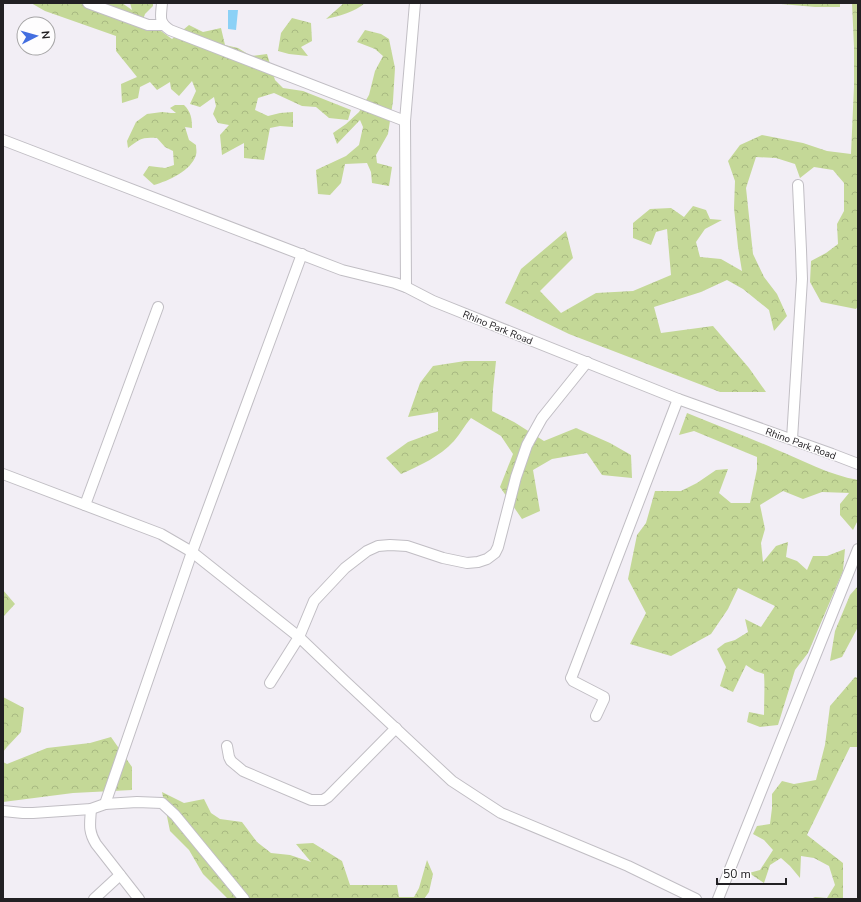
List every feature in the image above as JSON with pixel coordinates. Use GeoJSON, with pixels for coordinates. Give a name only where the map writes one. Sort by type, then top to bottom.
{"type":"FeatureCollection","features":[{"type":"Feature","properties":{"kind":"street"},"geometry":{"type":"LineString","coordinates":[[88,3],[148,25],[163,26],[405,121]]}},
{"type":"Feature","properties":{"kind":"street"},"geometry":{"type":"LineString","coordinates":[[162,3],[161,20],[163,26]]}},
{"type":"Feature","properties":{"kind":"street"},"geometry":{"type":"LineString","coordinates":[[406,287],[405,121],[415,3]]}},
{"type":"Feature","properties":{"kind":"street","name":"Rhino Park Road"},"geometry":{"type":"LineString","coordinates":[[3,140],[342,270],[406,287],[433,301],[678,399],[858,464]]}},
{"type":"Feature","properties":{"kind":"street"},"geometry":{"type":"LineString","coordinates":[[792,439],[802,279],[798,185]]}},
{"type":"Feature","properties":{"kind":"street"},"geometry":{"type":"LineString","coordinates":[[105,804],[192,552],[302,254]]}},
{"type":"Feature","properties":{"kind":"street"},"geometry":{"type":"LineString","coordinates":[[85,505],[158,307]]}},
{"type":"Feature","properties":{"kind":"street"},"geometry":{"type":"LineString","coordinates":[[270,683],[299,637],[314,601],[345,568],[367,551],[378,546],[407,546],[443,558],[467,563],[487,559],[494,553],[498,547],[516,477],[527,445],[542,418],[587,362]]}},
{"type":"Feature","properties":{"kind":"street"},"geometry":{"type":"LineString","coordinates":[[596,716],[604,697],[572,681],[571,678],[678,399]]}},
{"type":"Feature","properties":{"kind":"street"},"geometry":{"type":"LineString","coordinates":[[3,474],[161,534],[192,552],[299,637],[452,781],[501,813],[628,866],[696,899]]}},
{"type":"Feature","properties":{"kind":"street"},"geometry":{"type":"LineString","coordinates":[[718,899],[858,549]]}},
{"type":"Feature","properties":{"kind":"street"},"geometry":{"type":"LineString","coordinates":[[227,746],[231,761],[243,771],[311,800],[323,800],[328,797],[396,728]]}},
{"type":"Feature","properties":{"kind":"street"},"geometry":{"type":"LineString","coordinates":[[3,811],[23,813],[91,810],[105,804],[136,802],[162,803],[175,815],[244,899]]}},
{"type":"Feature","properties":{"kind":"street"},"geometry":{"type":"LineString","coordinates":[[91,810],[91,837],[139,899]]}},
{"type":"Feature","properties":{"kind":"street"},"geometry":{"type":"LineString","coordinates":[[94,899],[120,875]]}},
{"type":"Feature","properties":{"kind":"green space"},"geometry":{"type":"Polygon","coordinates":[[[31,3],[122,3],[132,10],[130,3],[153,3],[153,6],[145,14],[140,28],[161,31],[172,39],[189,25],[203,32],[221,28],[225,45],[238,48],[251,56],[267,54],[275,80],[283,88],[303,91],[351,110],[348,120],[329,118],[316,107],[302,106],[274,93],[258,98],[255,110],[268,116],[293,112],[293,127],[280,126],[270,128],[264,160],[244,158],[244,143],[222,155],[220,135],[229,125],[218,123],[213,114],[216,106],[214,97],[200,107],[190,104],[196,91],[192,81],[179,96],[171,89],[170,82],[157,90],[150,82],[140,87],[138,98],[122,103],[121,84],[137,77],[116,51],[116,36],[45,11],[31,3]]]}},
{"type":"Feature","properties":{"kind":"green space"},"geometry":{"type":"Polygon","coordinates":[[[344,3],[365,3],[347,13],[326,19],[344,3]]]}},
{"type":"Feature","properties":{"kind":"green space"},"geometry":{"type":"Polygon","coordinates":[[[770,3],[840,3],[840,7],[815,7],[770,3]]]}},
{"type":"Feature","properties":{"kind":"green space"},"geometry":{"type":"Polygon","coordinates":[[[852,3],[858,3],[858,306],[856,309],[821,302],[810,282],[811,261],[826,253],[838,244],[837,224],[844,211],[844,183],[833,170],[814,167],[800,178],[795,164],[776,158],[756,157],[746,188],[753,254],[764,277],[777,294],[787,316],[774,331],[769,310],[743,289],[727,280],[701,292],[654,307],[661,333],[713,326],[749,368],[766,392],[720,392],[569,334],[505,303],[521,269],[566,231],[573,258],[540,291],[561,313],[596,293],[633,291],[671,275],[667,229],[656,232],[651,245],[633,238],[633,223],[650,209],[671,208],[684,217],[693,206],[706,210],[710,219],[722,220],[705,229],[696,242],[700,257],[721,259],[742,271],[734,208],[735,181],[728,161],[740,145],[762,135],[803,143],[827,151],[851,154],[854,86],[852,3]]]}},
{"type":"Feature","properties":{"kind":"green space"},"geometry":{"type":"Polygon","coordinates":[[[292,18],[311,23],[312,41],[301,47],[308,56],[278,51],[281,33],[292,18]]]}},
{"type":"Feature","properties":{"kind":"green space"},"geometry":{"type":"Polygon","coordinates":[[[365,30],[381,34],[389,39],[395,68],[393,101],[388,134],[376,155],[377,163],[392,167],[389,186],[372,183],[371,172],[367,163],[345,164],[341,183],[330,195],[318,194],[316,170],[346,156],[359,145],[363,127],[360,120],[337,144],[333,133],[359,112],[369,95],[375,71],[383,56],[375,49],[357,42],[365,30]]]}},
{"type":"Feature","properties":{"kind":"green space"},"geometry":{"type":"Polygon","coordinates":[[[175,105],[184,105],[190,113],[192,128],[185,127],[189,140],[196,145],[196,155],[189,166],[184,170],[166,181],[154,185],[143,175],[149,166],[165,168],[174,165],[173,151],[165,147],[157,138],[141,139],[128,148],[127,141],[136,122],[147,114],[162,112],[176,113],[170,108],[175,105]]]}},
{"type":"Feature","properties":{"kind":"green space"},"geometry":{"type":"Polygon","coordinates":[[[465,361],[496,361],[492,411],[514,422],[544,441],[576,428],[610,443],[631,455],[632,478],[602,475],[587,453],[552,459],[533,470],[540,511],[522,519],[500,487],[513,454],[501,436],[471,418],[454,441],[442,452],[423,464],[401,474],[386,458],[408,442],[438,431],[438,412],[408,417],[420,383],[433,366],[465,361]]]}},
{"type":"Feature","properties":{"kind":"green space"},"geometry":{"type":"Polygon","coordinates":[[[687,413],[826,471],[858,480],[858,520],[853,530],[840,515],[840,504],[849,493],[822,492],[803,499],[783,491],[760,505],[765,529],[761,543],[763,562],[776,546],[788,542],[786,557],[797,561],[807,570],[813,556],[827,556],[845,549],[843,571],[808,653],[795,670],[778,725],[760,727],[747,722],[749,712],[764,715],[764,674],[755,671],[746,665],[733,692],[720,686],[726,667],[717,649],[725,643],[735,640],[748,632],[745,619],[761,627],[775,606],[738,588],[728,609],[711,634],[671,656],[630,644],[646,613],[628,579],[637,535],[646,523],[655,491],[681,491],[697,483],[716,470],[728,469],[719,493],[731,503],[750,503],[757,469],[757,457],[694,431],[679,435],[687,413]]]}},
{"type":"Feature","properties":{"kind":"green space"},"geometry":{"type":"Polygon","coordinates":[[[858,586],[858,627],[842,657],[830,661],[835,631],[850,595],[858,586]]]}},
{"type":"Feature","properties":{"kind":"green space"},"geometry":{"type":"Polygon","coordinates":[[[3,590],[15,604],[3,617],[3,590]]]}},
{"type":"Feature","properties":{"kind":"green space"},"geometry":{"type":"Polygon","coordinates":[[[855,677],[858,678],[858,747],[850,747],[807,835],[843,863],[843,899],[811,899],[815,897],[827,898],[835,885],[829,866],[814,858],[801,856],[800,878],[781,858],[770,865],[764,883],[749,873],[760,870],[773,850],[764,840],[753,834],[757,826],[770,824],[772,794],[782,781],[794,784],[816,780],[825,745],[830,706],[855,677]]]}},
{"type":"Feature","properties":{"kind":"green space"},"geometry":{"type":"Polygon","coordinates":[[[3,697],[24,708],[21,732],[3,752],[3,697]]]}},
{"type":"Feature","properties":{"kind":"green space"},"geometry":{"type":"Polygon","coordinates":[[[111,737],[132,767],[132,790],[73,793],[3,802],[3,762],[7,764],[47,748],[90,743],[111,737]]]}},
{"type":"Feature","properties":{"kind":"green space"},"geometry":{"type":"Polygon","coordinates":[[[162,792],[184,803],[204,799],[211,813],[220,819],[242,822],[257,842],[271,853],[290,855],[311,862],[296,844],[313,843],[342,861],[350,885],[397,885],[399,897],[414,897],[419,888],[427,860],[433,874],[429,892],[424,899],[228,899],[203,874],[189,850],[170,831],[162,792]]]}},
{"type":"Feature","properties":{"kind":"water"},"geometry":{"type":"Polygon","coordinates":[[[228,10],[238,10],[236,30],[228,29],[228,10]]]}}]}
